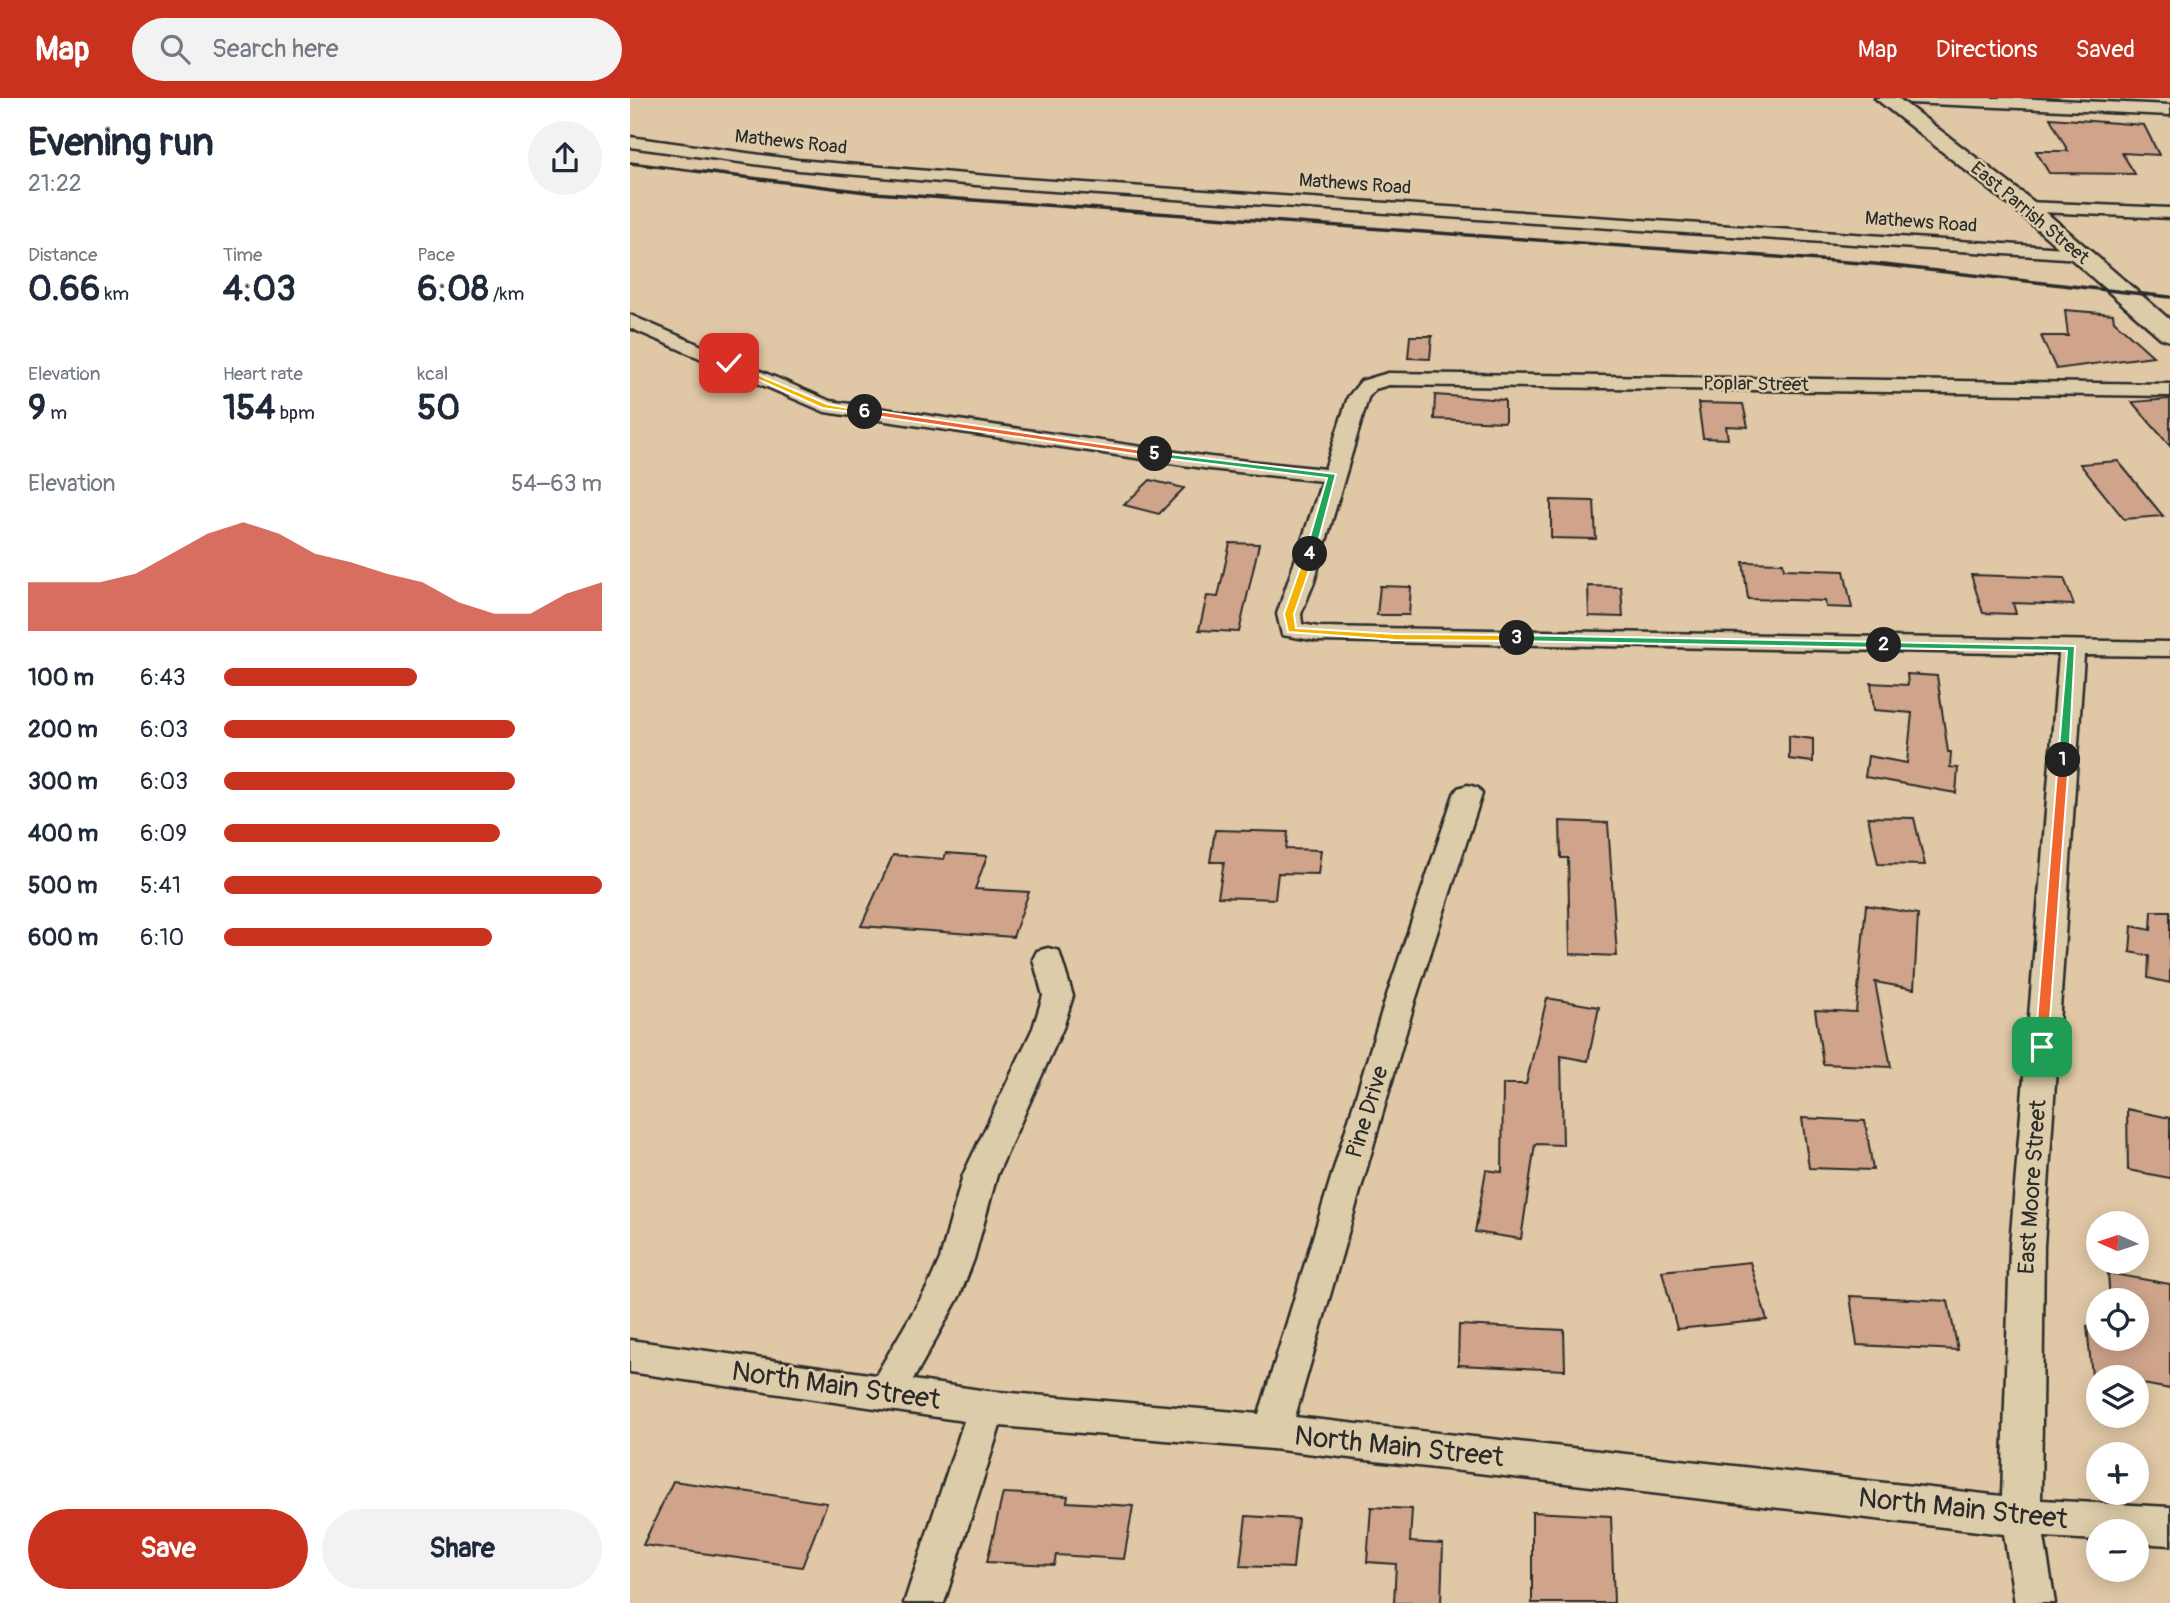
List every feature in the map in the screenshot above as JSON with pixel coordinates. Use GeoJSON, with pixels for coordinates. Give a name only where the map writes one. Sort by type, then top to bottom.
{"type":"FeatureCollection","features":[{"type":"Feature","properties":{"kind":"main road","name":"East Parrish Street"},"geometry":{"type":"LineString","coordinates":[[1885,98],[2026,206],[2170,333]]}},
{"type":"Feature","properties":{"kind":"street"},"geometry":{"type":"LineString","coordinates":[[1909,98],[2107,103],[2170,110]]}},
{"type":"Feature","properties":{"kind":"street","name":"Mathews Road"},"geometry":{"type":"LineString","coordinates":[[630,142],[798,165],[1024,184],[2079,254]]}},
{"type":"Feature","properties":{"kind":"street"},"geometry":{"type":"LineString","coordinates":[[2026,206],[2170,213]]}},
{"type":"Feature","properties":{"kind":"street"},"geometry":{"type":"LineString","coordinates":[[630,321],[825,406],[1210,463],[1332,476],[1302,582],[1289,614],[1291,630],[1395,637],[2170,649]]}},
{"type":"Feature","properties":{"kind":"street","name":"Poplar Street"},"geometry":{"type":"LineString","coordinates":[[1332,476],[1355,405],[1368,385],[1388,379],[2170,390]]}},
{"type":"Feature","properties":{"kind":"street","name":"East Moore Street"},"geometry":{"type":"LineString","coordinates":[[2035,1603],[2021,1517],[2027,1247],[2072,648]]}},
{"type":"Feature","properties":{"kind":"street","name":"Pine Drive"},"geometry":{"type":"LineString","coordinates":[[1272,1433],[1400,1001],[1468,794]]}},
{"type":"Feature","properties":{"kind":"street"},"geometry":{"type":"LineString","coordinates":[[886,1393],[942,1295],[957,1259],[980,1175],[1048,1028],[1058,996],[1048,958]]}},
{"type":"Feature","properties":{"kind":"street","name":"North Main Street"},"geometry":{"type":"LineString","coordinates":[[630,1356],[987,1408],[1272,1433],[2021,1517],[2170,1526]]}},
{"type":"Feature","properties":{"kind":"street"},"geometry":{"type":"LineString","coordinates":[[924,1603],[987,1408]]}},
{"type":"Feature","properties":{"kind":"building"},"geometry":{"type":"Polygon","coordinates":[[[2050,118],[2144,125],[2159,155],[2122,153],[2135,174],[2049,173],[2036,151],[2068,151],[2050,118]]]}},
{"type":"Feature","properties":{"kind":"building"},"geometry":{"type":"Polygon","coordinates":[[[2065,310],[2113,314],[2114,321],[2153,356],[2056,369],[2041,336],[2068,336],[2065,310]]]}},
{"type":"Feature","properties":{"kind":"building"},"geometry":{"type":"Polygon","coordinates":[[[1410,336],[1432,336],[1430,359],[1408,358],[1410,336]]]}},
{"type":"Feature","properties":{"kind":"building"},"geometry":{"type":"Polygon","coordinates":[[[1435,395],[1505,400],[1505,422],[1434,419],[1435,395]]]}},
{"type":"Feature","properties":{"kind":"building"},"geometry":{"type":"Polygon","coordinates":[[[2170,399],[2170,446],[2132,402],[2170,399]]]}},
{"type":"Feature","properties":{"kind":"building"},"geometry":{"type":"Polygon","coordinates":[[[1698,403],[1743,404],[1748,427],[1726,426],[1728,439],[1703,438],[1698,403]]]}},
{"type":"Feature","properties":{"kind":"building"},"geometry":{"type":"Polygon","coordinates":[[[2118,461],[2163,516],[2124,519],[2080,464],[2118,461]]]}},
{"type":"Feature","properties":{"kind":"building"},"geometry":{"type":"Polygon","coordinates":[[[1150,480],[1184,488],[1159,514],[1124,505],[1150,480]]]}},
{"type":"Feature","properties":{"kind":"building"},"geometry":{"type":"Polygon","coordinates":[[[1551,500],[1594,501],[1596,539],[1551,538],[1551,500]]]}},
{"type":"Feature","properties":{"kind":"building"},"geometry":{"type":"Polygon","coordinates":[[[1230,543],[1259,544],[1239,632],[1199,630],[1207,596],[1218,597],[1230,543]]]}},
{"type":"Feature","properties":{"kind":"building"},"geometry":{"type":"Polygon","coordinates":[[[1743,562],[1783,563],[1784,569],[1844,571],[1852,608],[1826,607],[1825,601],[1748,599],[1743,562]]]}},
{"type":"Feature","properties":{"kind":"building"},"geometry":{"type":"Polygon","coordinates":[[[1971,575],[2064,578],[2074,605],[2013,603],[2016,614],[1983,613],[1971,575]]]}},
{"type":"Feature","properties":{"kind":"building"},"geometry":{"type":"Polygon","coordinates":[[[1380,586],[1411,587],[1409,615],[1377,615],[1380,586]]]}},
{"type":"Feature","properties":{"kind":"building"},"geometry":{"type":"Polygon","coordinates":[[[1588,586],[1621,587],[1623,617],[1589,616],[1588,586]]]}},
{"type":"Feature","properties":{"kind":"building"},"geometry":{"type":"Polygon","coordinates":[[[1907,674],[1937,676],[1948,752],[1951,752],[1950,767],[1958,768],[1956,793],[1865,777],[1868,756],[1907,763],[1912,713],[1874,710],[1871,683],[1908,685],[1907,674]]]}},
{"type":"Feature","properties":{"kind":"building"},"geometry":{"type":"Polygon","coordinates":[[[1789,736],[1813,739],[1813,762],[1789,759],[1789,736]]]}},
{"type":"Feature","properties":{"kind":"building"},"geometry":{"type":"Polygon","coordinates":[[[1868,817],[1914,818],[1925,865],[1878,864],[1868,817]]]}},
{"type":"Feature","properties":{"kind":"building"},"geometry":{"type":"Polygon","coordinates":[[[1560,821],[1608,823],[1617,956],[1570,954],[1568,858],[1561,858],[1560,821]]]}},
{"type":"Feature","properties":{"kind":"building"},"geometry":{"type":"Polygon","coordinates":[[[1215,830],[1288,832],[1286,849],[1321,850],[1318,874],[1278,873],[1275,899],[1218,897],[1224,862],[1210,862],[1215,830]]]}},
{"type":"Feature","properties":{"kind":"building"},"geometry":{"type":"Polygon","coordinates":[[[946,853],[987,856],[975,889],[1029,892],[1013,937],[861,926],[893,855],[944,859],[946,853]]]}},
{"type":"Feature","properties":{"kind":"building"},"geometry":{"type":"Polygon","coordinates":[[[1866,905],[1918,914],[1914,989],[1875,982],[1891,1067],[1823,1064],[1815,1010],[1856,1012],[1866,905]]]}},
{"type":"Feature","properties":{"kind":"building"},"geometry":{"type":"Polygon","coordinates":[[[2152,911],[2170,911],[2170,983],[2148,978],[2149,956],[2130,952],[2132,926],[2151,930],[2152,911]]]}},
{"type":"Feature","properties":{"kind":"building"},"geometry":{"type":"Polygon","coordinates":[[[1547,998],[1599,1007],[1588,1061],[1561,1056],[1563,1145],[1535,1144],[1521,1239],[1475,1232],[1486,1170],[1502,1172],[1503,1084],[1526,1084],[1547,998]]]}},
{"type":"Feature","properties":{"kind":"building"},"geometry":{"type":"Polygon","coordinates":[[[2127,1109],[2170,1118],[2170,1178],[2128,1170],[2127,1109]]]}},
{"type":"Feature","properties":{"kind":"building"},"geometry":{"type":"Polygon","coordinates":[[[1802,1118],[1865,1121],[1873,1170],[1809,1168],[1802,1118]]]}},
{"type":"Feature","properties":{"kind":"building"},"geometry":{"type":"Polygon","coordinates":[[[1750,1262],[1767,1320],[1677,1329],[1662,1271],[1750,1262]]]}},
{"type":"Feature","properties":{"kind":"building"},"geometry":{"type":"Polygon","coordinates":[[[2108,1274],[2170,1284],[2170,1389],[2149,1385],[2149,1365],[2091,1365],[2090,1351],[2149,1351],[2149,1288],[2109,1288],[2108,1274]]]}},
{"type":"Feature","properties":{"kind":"building"},"geometry":{"type":"Polygon","coordinates":[[[1850,1296],[1948,1301],[1958,1350],[1857,1345],[1850,1296]]]}},
{"type":"Feature","properties":{"kind":"building"},"geometry":{"type":"Polygon","coordinates":[[[1459,1325],[1564,1330],[1565,1370],[1458,1365],[1459,1325]]]}},
{"type":"Feature","properties":{"kind":"building"},"geometry":{"type":"Polygon","coordinates":[[[673,1481],[827,1503],[802,1567],[643,1545],[673,1481]]]}},
{"type":"Feature","properties":{"kind":"building"},"geometry":{"type":"Polygon","coordinates":[[[1003,1493],[1068,1496],[1067,1502],[1133,1506],[1124,1559],[1056,1555],[1054,1565],[987,1562],[1003,1493]]]}},
{"type":"Feature","properties":{"kind":"building"},"geometry":{"type":"Polygon","coordinates":[[[1371,1507],[1412,1509],[1410,1542],[1443,1544],[1441,1603],[1394,1603],[1396,1564],[1367,1562],[1371,1507]]]}},
{"type":"Feature","properties":{"kind":"building"},"geometry":{"type":"Polygon","coordinates":[[[1532,1512],[1611,1516],[1614,1603],[1532,1603],[1532,1512]]]}},
{"type":"Feature","properties":{"kind":"building"},"geometry":{"type":"Polygon","coordinates":[[[1246,1516],[1298,1519],[1293,1568],[1240,1566],[1246,1516]]]}},
{"type":"Feature","properties":{"kind":"railway"},"geometry":{"type":"LineString","coordinates":[[630,163],[874,193],[1875,264],[2170,297]]}},
{"type":"Feature","properties":{"kind":"route"},"geometry":{"type":"LineString","coordinates":[[729,363],[825,406],[1210,463],[1332,476],[1302,582],[1289,614],[1291,630],[1318,634],[1395,637],[2072,648],[2042,1047]]}}]}
